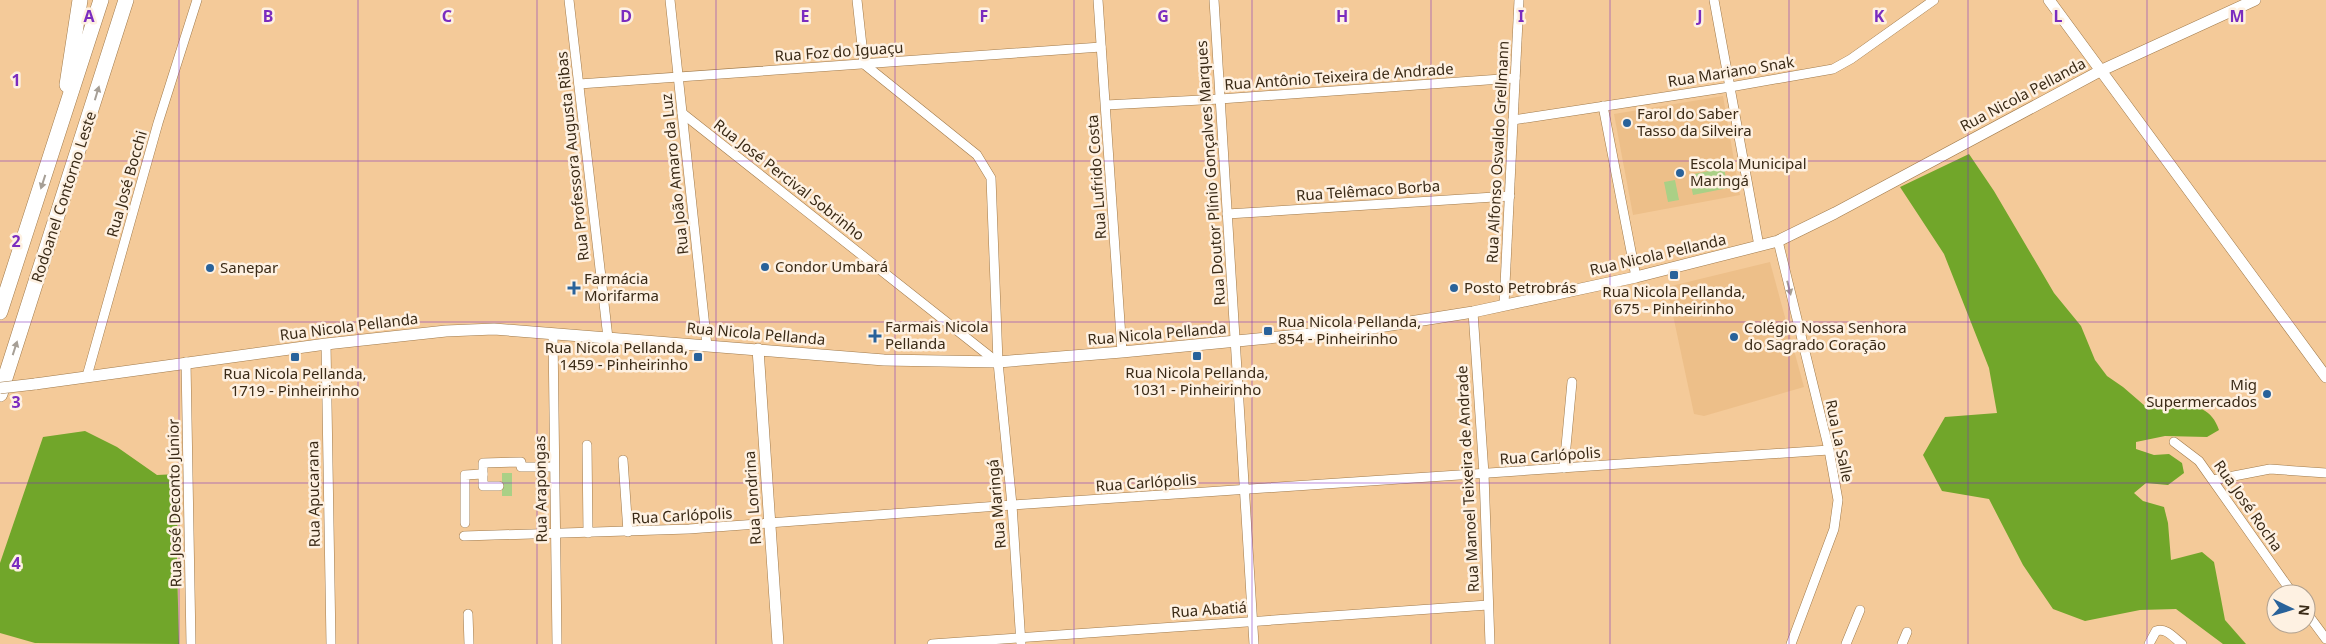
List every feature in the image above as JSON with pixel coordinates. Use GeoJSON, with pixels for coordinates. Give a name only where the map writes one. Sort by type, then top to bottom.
{"type":"FeatureCollection","features":[{"type":"Feature","properties":{"kind":"highway"},"geometry":{"type":"LineString","coordinates":[[59,136],[80,0]]}},
{"type":"Feature","properties":{"kind":"highway","name":"Rodoanel Contorno Leste"},"geometry":{"type":"LineString","coordinates":[[0,312],[59,136],[101,0]]}},
{"type":"Feature","properties":{"kind":"highway","name":"Rodoanel Contorno Leste"},"geometry":{"type":"LineString","coordinates":[[0,394],[126,0]]}},
{"type":"Feature","properties":{"kind":"main road"},"geometry":{"type":"LineString","coordinates":[[2049,0],[2326,377]]}},
{"type":"Feature","properties":{"kind":"main road","name":"Rua Nicola Pellanda"},"geometry":{"type":"LineString","coordinates":[[0,388],[326,344],[468,330],[553,334],[884,360],[998,362],[1236,342],[1372,328],[1473,312],[1636,277],[1778,241],[1835,213],[2100,71],[2255,0]]}},
{"type":"Feature","properties":{"kind":"main road","name":"Rua Londrina"},"geometry":{"type":"LineString","coordinates":[[758,350],[778,644]]}},
{"type":"Feature","properties":{"kind":"street","name":"Rua José Bocchi"},"geometry":{"type":"LineString","coordinates":[[87,376],[158,123],[197,0]]}},
{"type":"Feature","properties":{"kind":"street","name":"Rua Professora Augusta Ribas"},"geometry":{"type":"LineString","coordinates":[[569,0],[608,338]]}},
{"type":"Feature","properties":{"kind":"street","name":"Rua João Amaro da Luz"},"geometry":{"type":"LineString","coordinates":[[670,0],[707,346]]}},
{"type":"Feature","properties":{"kind":"street"},"geometry":{"type":"LineString","coordinates":[[857,0],[864,64]]}},
{"type":"Feature","properties":{"kind":"street","name":"Rua Lufrido Costa"},"geometry":{"type":"LineString","coordinates":[[1098,0],[1122,352]]}},
{"type":"Feature","properties":{"kind":"street","name":"Rua Doutor Plínio Gonçalves Marques"},"geometry":{"type":"LineString","coordinates":[[1214,0],[1254,644]]}},
{"type":"Feature","properties":{"kind":"street","name":"Rua Alfonso Osvaldo Grellmann"},"geometry":{"type":"LineString","coordinates":[[1504,305],[1519,0]]}},
{"type":"Feature","properties":{"kind":"street"},"geometry":{"type":"LineString","coordinates":[[1714,0],[1759,246]]}},
{"type":"Feature","properties":{"kind":"street","name":"Rua Mariano Snak"},"geometry":{"type":"LineString","coordinates":[[1513,120],[1730,87],[1833,68],[1851,59],[1934,0]]}},
{"type":"Feature","properties":{"kind":"street","name":"Rua Foz do Iguaçu"},"geometry":{"type":"LineString","coordinates":[[579,84],[1102,46]]}},
{"type":"Feature","properties":{"kind":"street","name":"Rua Maringá"},"geometry":{"type":"LineString","coordinates":[[864,64],[977,155],[991,178],[998,362],[1012,505],[1021,641]]}},
{"type":"Feature","properties":{"kind":"street","name":"Rua Antônio Teixeira de Andrade"},"geometry":{"type":"LineString","coordinates":[[1106,105],[1220,99],[1515,78]]}},
{"type":"Feature","properties":{"kind":"street"},"geometry":{"type":"LineString","coordinates":[[1603,106],[1636,277]]}},
{"type":"Feature","properties":{"kind":"street","name":"Rua José Percival Sobrinho"},"geometry":{"type":"LineString","coordinates":[[682,113],[998,362]]}},
{"type":"Feature","properties":{"kind":"street","name":"Rua Telêmaco Borba"},"geometry":{"type":"LineString","coordinates":[[1227,214],[1510,196]]}},
{"type":"Feature","properties":{"kind":"street","name":"Rua La Salle"},"geometry":{"type":"LineString","coordinates":[[1778,241],[1828,450],[1838,500],[1836,519],[1791,644]]}},
{"type":"Feature","properties":{"kind":"street","name":"Rua Manoel Teixeira de Andrade"},"geometry":{"type":"LineString","coordinates":[[1473,312],[1484,474],[1490,644]]}},
{"type":"Feature","properties":{"kind":"street","name":"Rua Arapongas"},"geometry":{"type":"LineString","coordinates":[[553,334],[556,644]]}},
{"type":"Feature","properties":{"kind":"street","name":"Rua Apucarana"},"geometry":{"type":"LineString","coordinates":[[326,344],[331,644]]}},
{"type":"Feature","properties":{"kind":"street","name":"Rua José Deconto Júnior"},"geometry":{"type":"LineString","coordinates":[[186,362],[191,644]]}},
{"type":"Feature","properties":{"kind":"street"},"geometry":{"type":"LineString","coordinates":[[1564,468],[1572,382]]}},
{"type":"Feature","properties":{"kind":"street","name":"Rua José Rocha"},"geometry":{"type":"LineString","coordinates":[[2174,442],[2199,461],[2286,584]]}},
{"type":"Feature","properties":{"kind":"street"},"geometry":{"type":"LineString","coordinates":[[587,445],[588,533]]}},
{"type":"Feature","properties":{"kind":"street","name":"Rua Carlópolis"},"geometry":{"type":"LineString","coordinates":[[464,536],[555,535],[770,524],[1012,505],[1828,450]]}},
{"type":"Feature","properties":{"kind":"street"},"geometry":{"type":"LineString","coordinates":[[623,460],[628,532]]}},
{"type":"Feature","properties":{"kind":"street"},"geometry":{"type":"LineString","coordinates":[[499,486],[483,486],[483,463],[521,462],[521,467],[554,467]]}},
{"type":"Feature","properties":{"kind":"street"},"geometry":{"type":"LineString","coordinates":[[2213,480],[2270,469],[2326,473]]}},
{"type":"Feature","properties":{"kind":"street"},"geometry":{"type":"LineString","coordinates":[[465,523],[465,474],[483,474]]}},
{"type":"Feature","properties":{"kind":"street","name":"Rua Abatiá"},"geometry":{"type":"LineString","coordinates":[[932,644],[1021,641],[1253,621],[1488,605]]}},
{"type":"Feature","properties":{"kind":"street"},"geometry":{"type":"LineString","coordinates":[[1846,644],[1860,610]]}},
{"type":"Feature","properties":{"kind":"street"},"geometry":{"type":"LineString","coordinates":[[468,614],[469,644]]}},
{"type":"Feature","properties":{"kind":"street"},"geometry":{"type":"LineString","coordinates":[[2316,627],[2326,639]]}},
{"type":"Feature","properties":{"kind":"street"},"geometry":{"type":"LineString","coordinates":[[2150,644],[2156,631],[2160,629],[2165,630],[2182,644]]}},
{"type":"Feature","properties":{"kind":"street"},"geometry":{"type":"LineString","coordinates":[[1902,644],[1907,632]]}},
{"type":"Feature","properties":{"kind":"shaded area","name":"Escola Municipal Maringá"},"geometry":{"type":"Polygon","coordinates":[[[1723,96],[1740,195],[1633,215],[1614,114],[1723,96]]]}},
{"type":"Feature","properties":{"kind":"shaded area","name":"Colégio Nossa Senhora do Sagrado Coração"},"geometry":{"type":"Polygon","coordinates":[[[1770,262],[1804,387],[1704,416],[1694,414],[1667,287],[1770,262]]]}},
{"type":"Feature","properties":{"kind":"green space"},"geometry":{"type":"Polygon","coordinates":[[[1969,154],[1994,191],[2054,293],[2081,326],[2095,360],[2107,376],[2145,406],[2189,405],[2207,412],[2214,419],[2219,430],[2207,437],[2165,436],[2136,442],[2136,449],[2154,455],[2169,454],[2182,463],[2184,473],[2168,485],[2146,483],[2134,493],[2143,501],[2164,507],[2168,523],[2171,560],[2202,552],[2214,562],[2225,620],[2246,644],[2223,644],[2176,609],[2140,610],[2085,621],[2053,609],[2023,565],[1989,499],[1942,491],[1923,455],[1945,417],[1997,413],[1989,368],[1944,254],[1900,187],[1969,154]]]}},
{"type":"Feature","properties":{"kind":"green space"},"geometry":{"type":"Polygon","coordinates":[[[1724,168],[1728,188],[1693,195],[1689,175],[1724,168]]]}},
{"type":"Feature","properties":{"kind":"green space"},"geometry":{"type":"Polygon","coordinates":[[[1675,180],[1679,200],[1668,202],[1664,182],[1675,180]]]}},
{"type":"Feature","properties":{"kind":"green space"},"geometry":{"type":"Polygon","coordinates":[[[85,431],[117,447],[157,475],[178,474],[177,564],[179,644],[35,643],[0,633],[0,563],[43,437],[85,431]]]}},
{"type":"Feature","properties":{"kind":"green space"},"geometry":{"type":"Polygon","coordinates":[[[502,473],[512,473],[512,496],[502,496],[502,473]]]}},
{"type":"Feature","properties":{"kind":"place","name":"Farol do Saber Tasso da Silveira"},"geometry":{"type":"Point","coordinates":[1627,123]}},
{"type":"Feature","properties":{"kind":"place","name":"Escola Municipal Maringá"},"geometry":{"type":"Point","coordinates":[1680,173]}},
{"type":"Feature","properties":{"kind":"place","name":"Condor Umbará"},"geometry":{"type":"Point","coordinates":[765,267]}},
{"type":"Feature","properties":{"kind":"place","name":"Sanepar"},"geometry":{"type":"Point","coordinates":[210,268]}},
{"type":"Feature","properties":{"kind":"place","name":"Rua Nicola Pellanda, 675 - Pinheirinho"},"geometry":{"type":"Point","coordinates":[1674,275]}},
{"type":"Feature","properties":{"kind":"place","name":"Farmácia Morifarma"},"geometry":{"type":"Point","coordinates":[574,288]}},
{"type":"Feature","properties":{"kind":"place","name":"Posto Petrobrás"},"geometry":{"type":"Point","coordinates":[1454,288]}},
{"type":"Feature","properties":{"kind":"place","name":"Rua Nicola Pellanda, 854 - Pinheirinho"},"geometry":{"type":"Point","coordinates":[1268,331]}},
{"type":"Feature","properties":{"kind":"place","name":"Farmais Nicola Pellanda"},"geometry":{"type":"Point","coordinates":[875,336]}},
{"type":"Feature","properties":{"kind":"place","name":"Colégio Nossa Senhora do Sagrado Coração"},"geometry":{"type":"Point","coordinates":[1734,337]}},
{"type":"Feature","properties":{"kind":"place","name":"Rua Nicola Pellanda, 1031 - Pinheirinho"},"geometry":{"type":"Point","coordinates":[1197,356]}},
{"type":"Feature","properties":{"kind":"place","name":"Rua Nicola Pellanda, 1719 - Pinheirinho"},"geometry":{"type":"Point","coordinates":[295,357]}},
{"type":"Feature","properties":{"kind":"place","name":"Rua Nicola Pellanda, 1459 - Pinheirinho"},"geometry":{"type":"Point","coordinates":[698,357]}},
{"type":"Feature","properties":{"kind":"place","name":"Mig Supermercados"},"geometry":{"type":"Point","coordinates":[2267,394]}}]}
